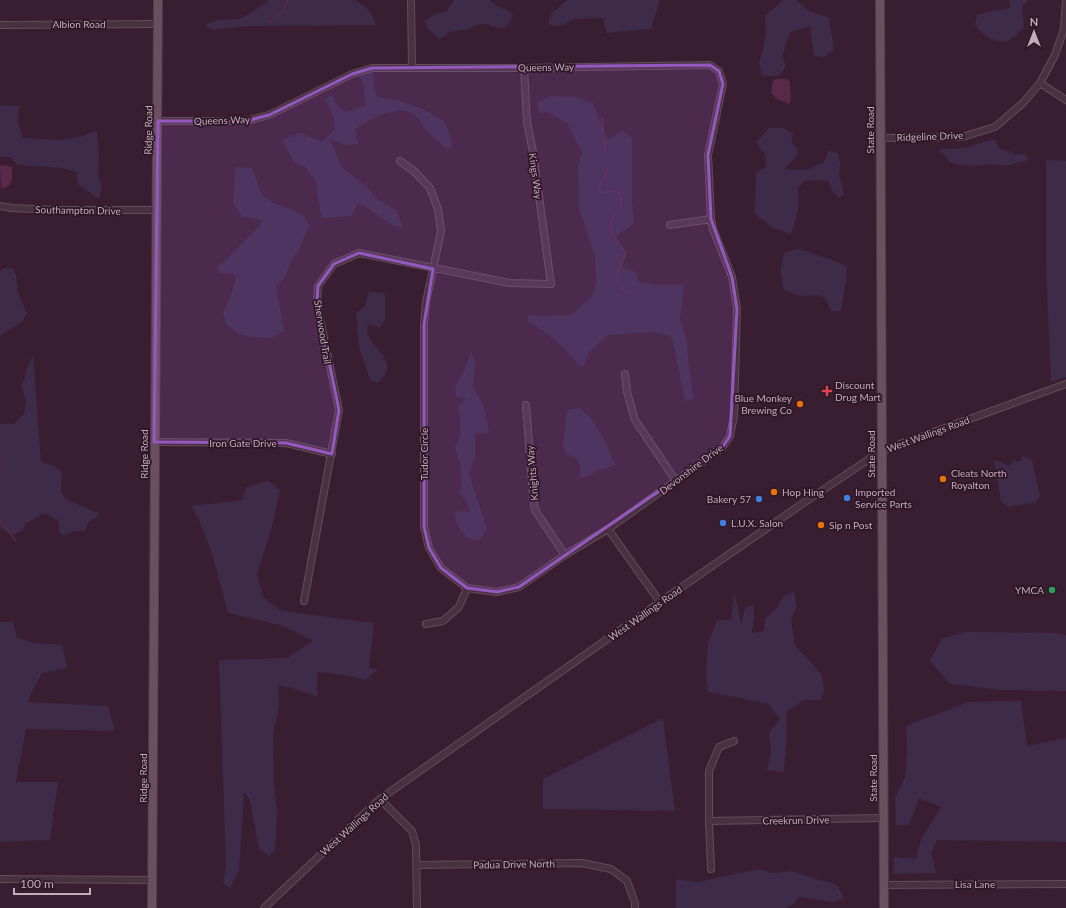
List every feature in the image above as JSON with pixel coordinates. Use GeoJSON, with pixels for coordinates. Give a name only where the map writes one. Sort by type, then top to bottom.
{"type":"FeatureCollection","features":[{"type":"Feature","properties":{"kind":"main road","name":"Ridge Road"},"geometry":{"type":"LineString","coordinates":[[152,908],[158,0]]}},
{"type":"Feature","properties":{"kind":"main road","name":"State Road"},"geometry":{"type":"LineString","coordinates":[[880,0],[884,908]]}},
{"type":"Feature","properties":{"kind":"street"},"geometry":{"type":"LineString","coordinates":[[411,0],[412,68]]}},
{"type":"Feature","properties":{"kind":"street","name":"Ridgeline Drive"},"geometry":{"type":"LineString","coordinates":[[880,138],[962,137],[995,127],[1023,103],[1040,83],[1055,55],[1064,29],[1066,0]]}},
{"type":"Feature","properties":{"kind":"street","name":"Albion Road"},"geometry":{"type":"LineString","coordinates":[[0,24],[158,24]]}},
{"type":"Feature","properties":{"kind":"street","name":"Queens Way"},"geometry":{"type":"LineString","coordinates":[[158,121],[246,121],[269,115],[352,74],[372,68],[524,68],[710,65],[719,70],[723,84],[708,155],[711,219],[713,229],[732,277],[734,289]]}},
{"type":"Feature","properties":{"kind":"street","name":"Kings Way"},"geometry":{"type":"LineString","coordinates":[[524,68],[527,122],[533,152],[551,284]]}},
{"type":"Feature","properties":{"kind":"street"},"geometry":{"type":"LineString","coordinates":[[1040,83],[1066,100]]}},
{"type":"Feature","properties":{"kind":"street","name":"Tudor Circle"},"geometry":{"type":"LineString","coordinates":[[400,161],[415,172],[430,188],[438,209],[440,231],[434,269],[426,302],[424,324],[424,527],[429,548],[440,568],[468,588],[497,592],[519,587],[608,529]]}},
{"type":"Feature","properties":{"kind":"street","name":"Southampton Drive"},"geometry":{"type":"LineString","coordinates":[[0,206],[54,210],[156,210]]}},
{"type":"Feature","properties":{"kind":"street"},"geometry":{"type":"LineString","coordinates":[[670,225],[711,219]]}},
{"type":"Feature","properties":{"kind":"street","name":"Sherwood Trail"},"geometry":{"type":"LineString","coordinates":[[304,601],[332,454],[338,410],[317,304],[318,286],[334,264],[359,253],[510,283],[551,284]]}},
{"type":"Feature","properties":{"kind":"street","name":"Devonshire Drive"},"geometry":{"type":"LineString","coordinates":[[608,529],[722,448],[730,436],[734,416],[737,336],[737,309],[734,289]]}},
{"type":"Feature","properties":{"kind":"street"},"geometry":{"type":"LineString","coordinates":[[625,374],[627,392],[635,420],[676,481]]}},
{"type":"Feature","properties":{"kind":"street","name":"West Wallings Road"},"geometry":{"type":"LineString","coordinates":[[264,908],[380,799],[660,602],[881,451],[1066,384]]}},
{"type":"Feature","properties":{"kind":"street","name":"Knights Way"},"geometry":{"type":"LineString","coordinates":[[526,405],[533,496],[536,510],[565,556]]}},
{"type":"Feature","properties":{"kind":"street","name":"Iron Gate Drive"},"geometry":{"type":"LineString","coordinates":[[154,442],[286,443],[332,454]]}},
{"type":"Feature","properties":{"kind":"street"},"geometry":{"type":"LineString","coordinates":[[608,529],[660,602]]}},
{"type":"Feature","properties":{"kind":"street"},"geometry":{"type":"LineString","coordinates":[[426,624],[443,621],[459,607],[468,588]]}},
{"type":"Feature","properties":{"kind":"street"},"geometry":{"type":"LineString","coordinates":[[711,869],[709,771],[719,747],[734,741]]}},
{"type":"Feature","properties":{"kind":"street"},"geometry":{"type":"LineString","coordinates":[[380,799],[412,831],[416,845],[417,908]]}},
{"type":"Feature","properties":{"kind":"street","name":"Creekrun Drive"},"geometry":{"type":"LineString","coordinates":[[709,821],[883,818]]}},
{"type":"Feature","properties":{"kind":"street","name":"Padua Drive North"},"geometry":{"type":"LineString","coordinates":[[416,865],[582,863],[611,869],[627,881],[635,903],[635,908]]}},
{"type":"Feature","properties":{"kind":"street"},"geometry":{"type":"LineString","coordinates":[[0,879],[152,880]]}},
{"type":"Feature","properties":{"kind":"street","name":"Lisa Lane"},"geometry":{"type":"LineString","coordinates":[[883,885],[1066,884]]}},
{"type":"Feature","properties":{"kind":"highlighted area"},"geometry":{"type":"Polygon","coordinates":[[[710,65],[719,71],[723,84],[708,155],[711,219],[732,277],[737,309],[730,436],[722,448],[519,587],[497,592],[467,588],[441,568],[429,548],[424,527],[424,324],[433,269],[359,253],[334,264],[318,286],[317,304],[339,410],[332,454],[286,443],[154,442],[158,121],[246,121],[269,115],[352,74],[372,68],[710,65]]]}},
{"type":"Feature","properties":{"kind":"shaded area"},"geometry":{"type":"Polygon","coordinates":[[[269,0],[356,0],[369,10],[376,25],[246,26],[212,30],[205,25],[216,20],[240,19],[269,0]]]}},
{"type":"Feature","properties":{"kind":"shaded area"},"geometry":{"type":"Polygon","coordinates":[[[454,0],[490,0],[513,15],[511,21],[504,28],[481,24],[464,30],[448,32],[446,36],[438,39],[428,29],[424,21],[437,13],[447,11],[454,0]]]}},
{"type":"Feature","properties":{"kind":"shaded area"},"geometry":{"type":"Polygon","coordinates":[[[567,0],[660,0],[651,29],[606,33],[603,18],[573,19],[566,24],[558,26],[548,24],[550,15],[567,0]]]}},
{"type":"Feature","properties":{"kind":"shaded area"},"geometry":{"type":"Polygon","coordinates":[[[783,0],[796,0],[811,12],[829,18],[834,50],[824,57],[814,56],[810,26],[790,32],[782,57],[786,66],[779,75],[762,75],[759,62],[766,32],[765,16],[783,0]]]}},
{"type":"Feature","properties":{"kind":"shaded area"},"geometry":{"type":"Polygon","coordinates":[[[1009,0],[1028,0],[1022,7],[1024,28],[1005,42],[988,37],[975,25],[977,15],[1010,8],[1009,0]]]}},
{"type":"Feature","properties":{"kind":"shaded area"},"geometry":{"type":"Polygon","coordinates":[[[373,71],[374,87],[377,97],[397,100],[423,109],[444,121],[450,134],[452,146],[448,150],[428,132],[416,116],[410,112],[402,111],[376,117],[355,129],[358,144],[346,145],[330,139],[342,167],[367,187],[376,198],[397,211],[403,229],[390,224],[365,206],[357,204],[352,216],[323,218],[320,211],[316,182],[305,167],[294,162],[282,141],[300,132],[322,142],[335,129],[334,116],[327,104],[326,98],[333,95],[335,103],[345,112],[365,106],[363,82],[358,74],[373,71]]]}},
{"type":"Feature","properties":{"kind":"shaded area"},"geometry":{"type":"Polygon","coordinates":[[[787,79],[790,82],[791,101],[789,104],[777,99],[771,93],[773,80],[787,79]]]}},
{"type":"Feature","properties":{"kind":"shaded area"},"geometry":{"type":"Polygon","coordinates":[[[550,96],[576,97],[593,103],[604,132],[609,140],[622,130],[632,138],[632,201],[634,223],[616,237],[624,254],[623,267],[637,273],[638,282],[657,285],[684,285],[680,320],[686,337],[694,399],[685,401],[672,337],[655,332],[608,335],[589,352],[584,366],[579,365],[549,336],[528,322],[528,315],[571,315],[592,296],[596,283],[595,257],[579,208],[578,168],[582,152],[568,124],[547,112],[539,114],[537,103],[550,96]]]}},
{"type":"Feature","properties":{"kind":"shaded area"},"geometry":{"type":"Polygon","coordinates":[[[0,105],[19,106],[18,120],[22,138],[62,140],[83,136],[97,130],[99,159],[98,175],[102,188],[99,199],[79,185],[76,172],[62,168],[18,165],[10,157],[0,157],[0,105]]]}},
{"type":"Feature","properties":{"kind":"shaded area"},"geometry":{"type":"Polygon","coordinates":[[[769,128],[783,128],[794,134],[791,141],[797,148],[797,156],[784,169],[806,170],[824,162],[828,151],[838,153],[840,164],[839,175],[844,194],[839,198],[833,192],[828,181],[806,180],[798,188],[798,212],[791,234],[772,228],[755,213],[756,173],[766,167],[765,155],[756,142],[769,128]]]}},
{"type":"Feature","properties":{"kind":"shaded area"},"geometry":{"type":"Polygon","coordinates":[[[995,139],[999,148],[1014,153],[1013,155],[1026,154],[1028,160],[1006,166],[992,164],[974,166],[960,165],[949,162],[948,158],[938,150],[963,148],[995,139]]]}},
{"type":"Feature","properties":{"kind":"shaded area"},"geometry":{"type":"Polygon","coordinates":[[[1046,160],[1066,161],[1066,377],[1051,382],[1046,267],[1046,160]]]}},
{"type":"Feature","properties":{"kind":"shaded area"},"geometry":{"type":"Polygon","coordinates":[[[4,165],[12,167],[12,178],[8,186],[1,188],[0,166],[4,165]]]}},
{"type":"Feature","properties":{"kind":"shaded area"},"geometry":{"type":"Polygon","coordinates":[[[235,167],[252,168],[262,195],[275,204],[303,215],[310,226],[299,250],[292,259],[285,277],[276,286],[284,331],[271,338],[250,337],[237,333],[226,324],[223,312],[230,299],[236,276],[230,273],[217,273],[218,266],[227,259],[260,225],[262,220],[242,217],[233,203],[235,167]]]}},
{"type":"Feature","properties":{"kind":"shaded area"},"geometry":{"type":"Polygon","coordinates":[[[799,249],[847,266],[846,283],[841,311],[831,311],[824,297],[816,295],[799,296],[784,290],[780,270],[785,252],[799,249]]]}},
{"type":"Feature","properties":{"kind":"shaded area"},"geometry":{"type":"Polygon","coordinates":[[[4,268],[12,268],[16,275],[18,293],[27,313],[22,322],[0,335],[0,271],[4,268]]]}},
{"type":"Feature","properties":{"kind":"shaded area"},"geometry":{"type":"Polygon","coordinates":[[[369,292],[385,293],[385,320],[380,328],[368,324],[367,333],[386,360],[387,370],[378,383],[370,380],[359,347],[356,313],[365,306],[369,292]]]}},
{"type":"Feature","properties":{"kind":"shaded area"},"geometry":{"type":"Polygon","coordinates":[[[471,351],[475,361],[473,389],[480,398],[486,415],[489,433],[475,433],[475,456],[469,474],[487,529],[479,541],[464,535],[459,528],[454,512],[470,511],[466,500],[459,493],[461,470],[455,447],[458,442],[460,432],[458,405],[467,399],[456,396],[455,387],[467,365],[471,351]]]}},
{"type":"Feature","properties":{"kind":"shaded area"},"geometry":{"type":"Polygon","coordinates":[[[33,355],[41,461],[57,468],[62,473],[61,492],[66,499],[100,514],[88,523],[85,531],[74,531],[62,536],[59,531],[58,520],[45,513],[26,523],[22,531],[13,535],[0,528],[0,424],[14,424],[24,414],[26,401],[21,385],[24,381],[27,367],[33,355]]]}},
{"type":"Feature","properties":{"kind":"shaded area"},"geometry":{"type":"Polygon","coordinates":[[[580,408],[590,417],[606,442],[611,457],[616,465],[596,471],[587,477],[579,477],[580,467],[578,459],[566,454],[563,445],[567,410],[580,408]]]}},
{"type":"Feature","properties":{"kind":"shaded area"},"geometry":{"type":"Polygon","coordinates":[[[1023,456],[1032,460],[1040,496],[1036,502],[1009,507],[1001,501],[994,459],[1009,466],[1014,460],[1019,462],[1023,456]]]}},
{"type":"Feature","properties":{"kind":"shaded area"},"geometry":{"type":"Polygon","coordinates":[[[268,481],[280,490],[272,526],[257,575],[263,597],[282,611],[374,623],[369,668],[378,669],[366,680],[318,672],[318,697],[296,689],[278,685],[279,705],[273,736],[274,784],[277,811],[275,850],[269,856],[259,849],[250,800],[244,792],[239,871],[230,888],[223,883],[226,867],[219,660],[287,658],[313,641],[283,626],[228,613],[209,545],[191,506],[242,500],[246,487],[268,481]]]}},
{"type":"Feature","properties":{"kind":"shaded area"},"geometry":{"type":"Polygon","coordinates":[[[794,591],[797,606],[791,619],[795,645],[822,675],[824,691],[821,700],[804,700],[787,711],[784,772],[767,770],[771,753],[769,732],[780,719],[768,704],[708,692],[706,674],[708,644],[717,620],[731,620],[734,593],[741,626],[745,608],[754,605],[752,633],[764,631],[765,618],[776,609],[784,596],[794,591]]]}},
{"type":"Feature","properties":{"kind":"shaded area"},"geometry":{"type":"Polygon","coordinates":[[[0,622],[13,622],[17,638],[35,643],[62,645],[67,668],[42,673],[28,702],[108,706],[115,731],[26,729],[16,782],[58,782],[50,840],[0,842],[0,622]]]}},
{"type":"Feature","properties":{"kind":"shaded area"},"geometry":{"type":"Polygon","coordinates":[[[966,632],[1056,633],[1066,635],[1066,691],[1003,690],[950,684],[930,661],[942,638],[966,632]]]}},
{"type":"Feature","properties":{"kind":"shaded area"},"geometry":{"type":"Polygon","coordinates":[[[1021,701],[1027,746],[1066,738],[1066,842],[937,840],[931,853],[936,873],[893,874],[894,857],[916,859],[921,839],[941,807],[919,798],[909,825],[896,825],[895,798],[905,777],[907,752],[906,726],[968,702],[1021,701]]]}},
{"type":"Feature","properties":{"kind":"shaded area"},"geometry":{"type":"Polygon","coordinates":[[[663,718],[675,811],[543,809],[543,779],[663,718]]]}},
{"type":"Feature","properties":{"kind":"shaded area"},"geometry":{"type":"Polygon","coordinates":[[[759,869],[772,873],[791,871],[837,885],[844,898],[833,902],[799,897],[794,904],[786,908],[676,908],[676,879],[697,882],[759,869]]]}},
{"type":"Feature","properties":{"kind":"waterway"},"geometry":{"type":"LineString","coordinates":[[270,22],[284,10],[287,0]]}},
{"type":"Feature","properties":{"kind":"waterway"},"geometry":{"type":"LineString","coordinates":[[602,118],[605,151]]}},
{"type":"Feature","properties":{"kind":"waterway"},"geometry":{"type":"LineString","coordinates":[[608,167],[603,181],[599,185],[598,189],[604,193],[612,191],[620,193],[620,207],[617,213],[611,218],[610,230],[625,252],[625,257],[618,271],[617,279],[619,287],[630,292]]}},
{"type":"Feature","properties":{"kind":"waterway"},"geometry":{"type":"LineString","coordinates":[[0,458],[0,471]]}},
{"type":"Feature","properties":{"kind":"waterway"},"geometry":{"type":"LineString","coordinates":[[0,520],[16,541]]}},
{"type":"Feature","properties":{"kind":"place","name":"Discount Drug Mart"},"geometry":{"type":"Point","coordinates":[827,391]}},
{"type":"Feature","properties":{"kind":"place","name":"Blue Monkey Brewing Co"},"geometry":{"type":"Point","coordinates":[800,404]}},
{"type":"Feature","properties":{"kind":"place","name":"Cleats North Royalton"},"geometry":{"type":"Point","coordinates":[943,479]}},
{"type":"Feature","properties":{"kind":"place","name":"Hop Hing"},"geometry":{"type":"Point","coordinates":[774,492]}},
{"type":"Feature","properties":{"kind":"place","name":"Imported Service Parts"},"geometry":{"type":"Point","coordinates":[847,498]}},
{"type":"Feature","properties":{"kind":"place","name":"Bakery 57"},"geometry":{"type":"Point","coordinates":[759,499]}},
{"type":"Feature","properties":{"kind":"place","name":"L.U.X. Salon"},"geometry":{"type":"Point","coordinates":[723,523]}},
{"type":"Feature","properties":{"kind":"place","name":"Sip n Post"},"geometry":{"type":"Point","coordinates":[821,525]}},
{"type":"Feature","properties":{"kind":"place","name":"YMCA"},"geometry":{"type":"Point","coordinates":[1052,590]}}]}
